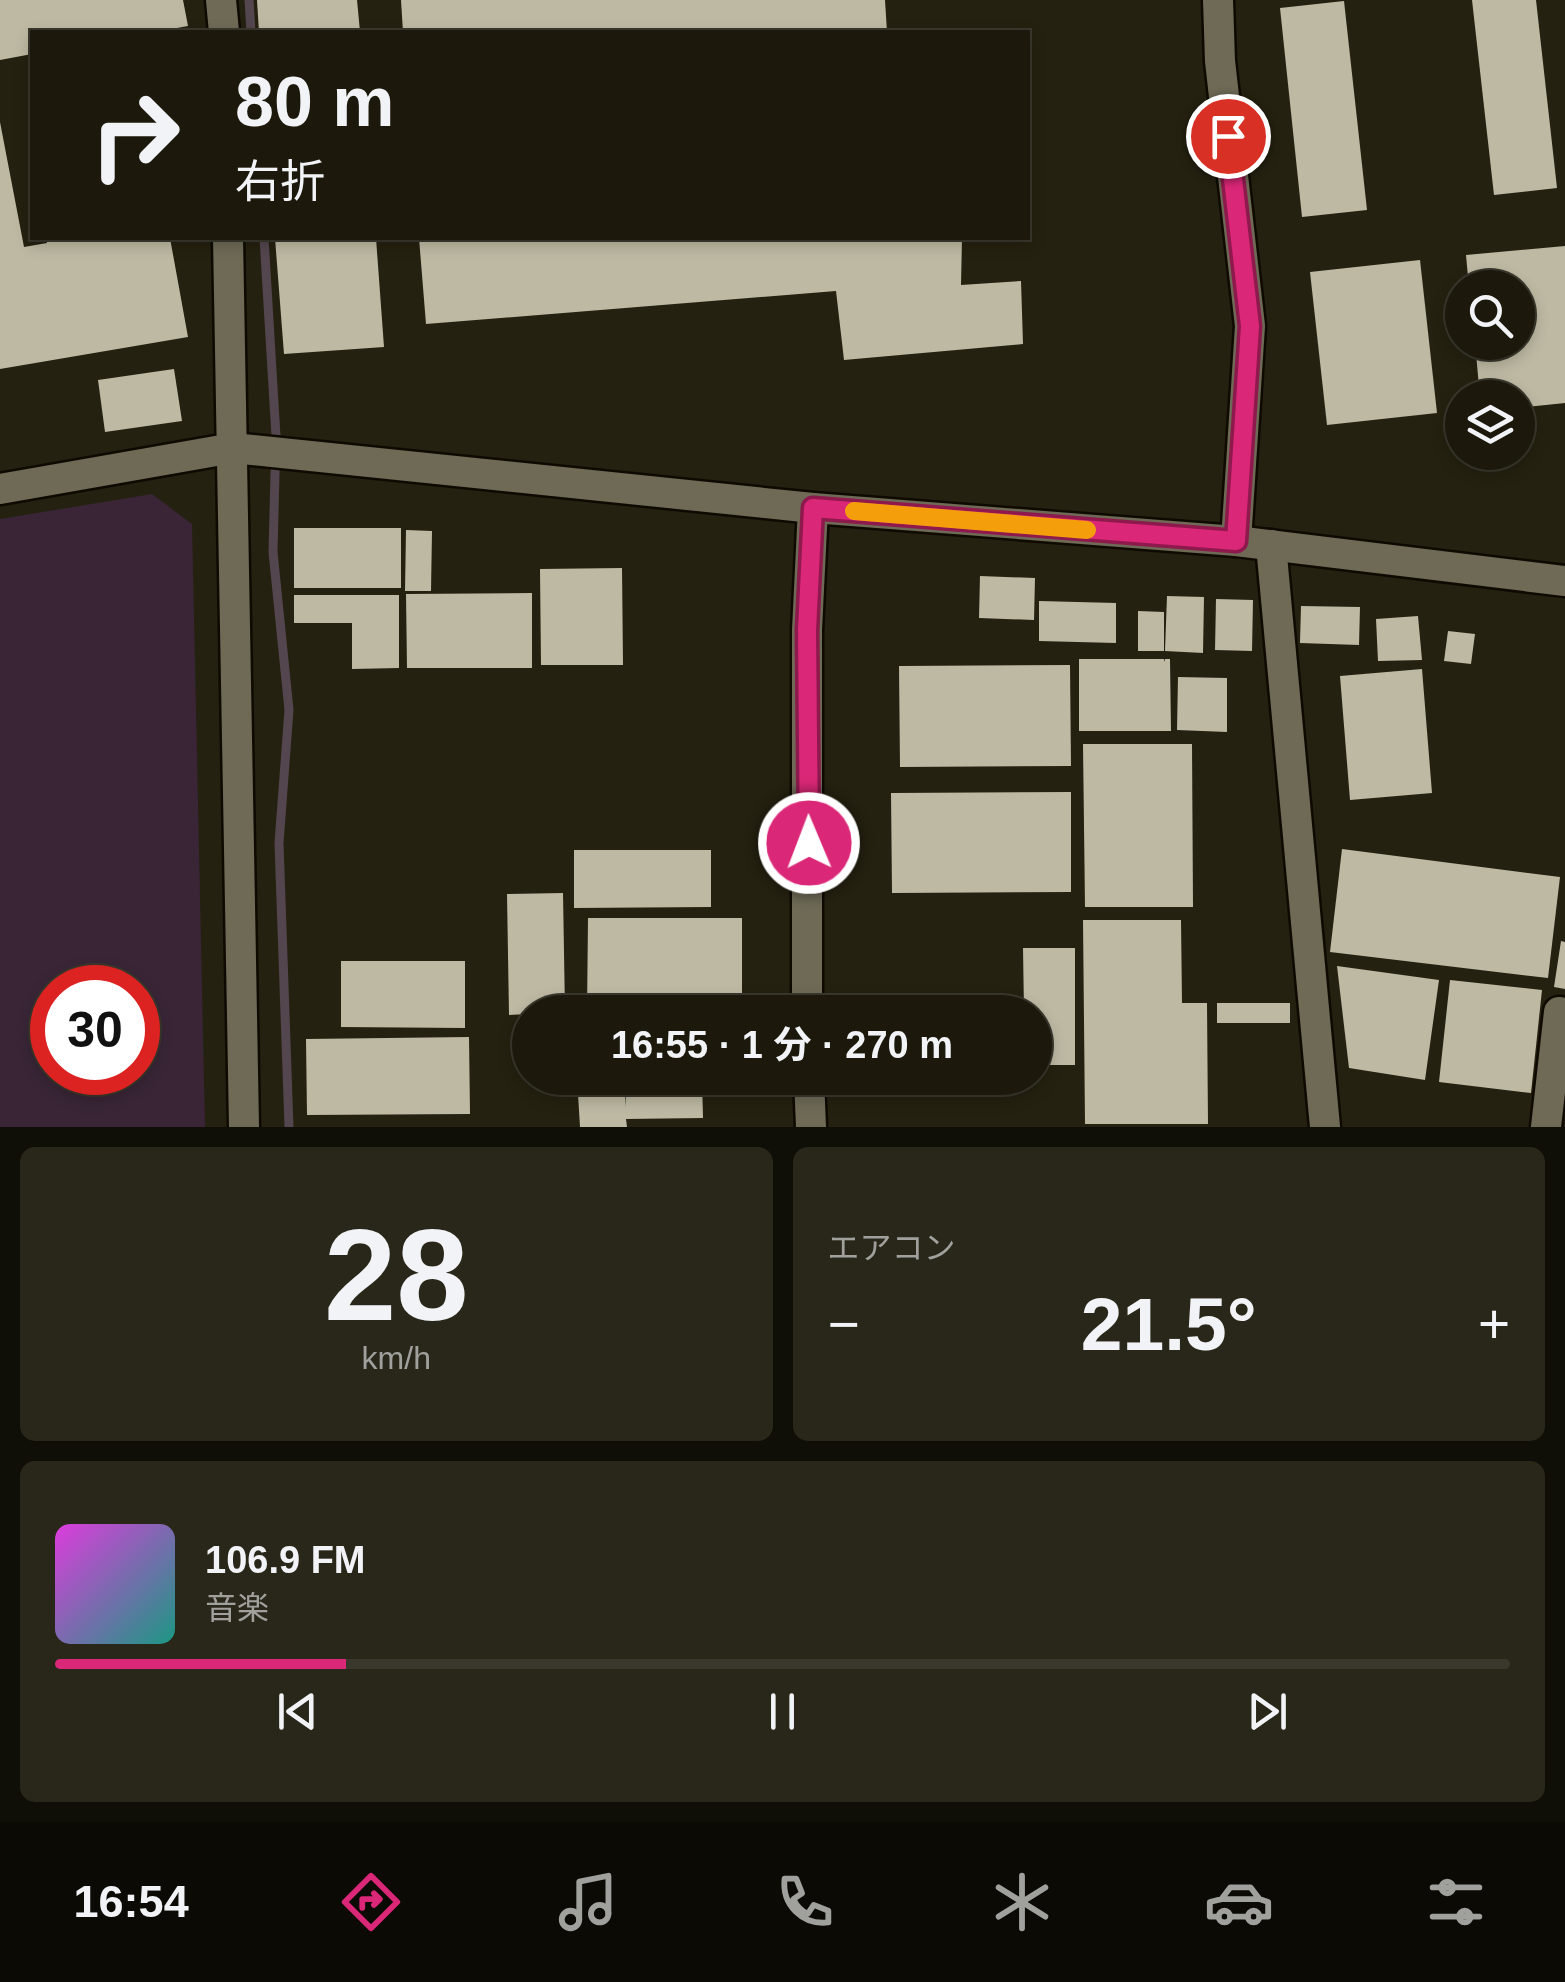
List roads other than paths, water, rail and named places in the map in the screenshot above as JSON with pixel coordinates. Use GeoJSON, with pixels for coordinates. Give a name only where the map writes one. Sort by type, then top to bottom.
{"type":"FeatureCollection","features":[{"type":"Feature","properties":{"kind":"street"},"geometry":{"type":"LineString","coordinates":[[221,0],[224,30]]}},
{"type":"Feature","properties":{"kind":"street"},"geometry":{"type":"LineString","coordinates":[[1218,0],[1220,61],[1250,326],[1236,541]]}},
{"type":"Feature","properties":{"kind":"street"},"geometry":{"type":"LineString","coordinates":[[228,240],[244,1127]]}},
{"type":"Feature","properties":{"kind":"street"},"geometry":{"type":"LineString","coordinates":[[0,489],[233,448],[813,508],[1236,541],[1565,581]]}},
{"type":"Feature","properties":{"kind":"street"},"geometry":{"type":"LineString","coordinates":[[807,995],[807,630],[813,508]]}},
{"type":"Feature","properties":{"kind":"street"},"geometry":{"type":"LineString","coordinates":[[1271,546],[1325,1127]]}},
{"type":"Feature","properties":{"kind":"street"},"geometry":{"type":"LineString","coordinates":[[1546,1127],[1559,1012],[1565,1012]]}},
{"type":"Feature","properties":{"kind":"street"},"geometry":{"type":"LineString","coordinates":[[810,1095],[811,1127]]}},
{"type":"Feature","properties":{"kind":"waterway"},"geometry":{"type":"LineString","coordinates":[[249,0],[251,30]]}},
{"type":"Feature","properties":{"kind":"waterway"},"geometry":{"type":"LineString","coordinates":[[264,240],[276,436],[273,552],[289,710],[279,843],[289,1127]]}}]}
